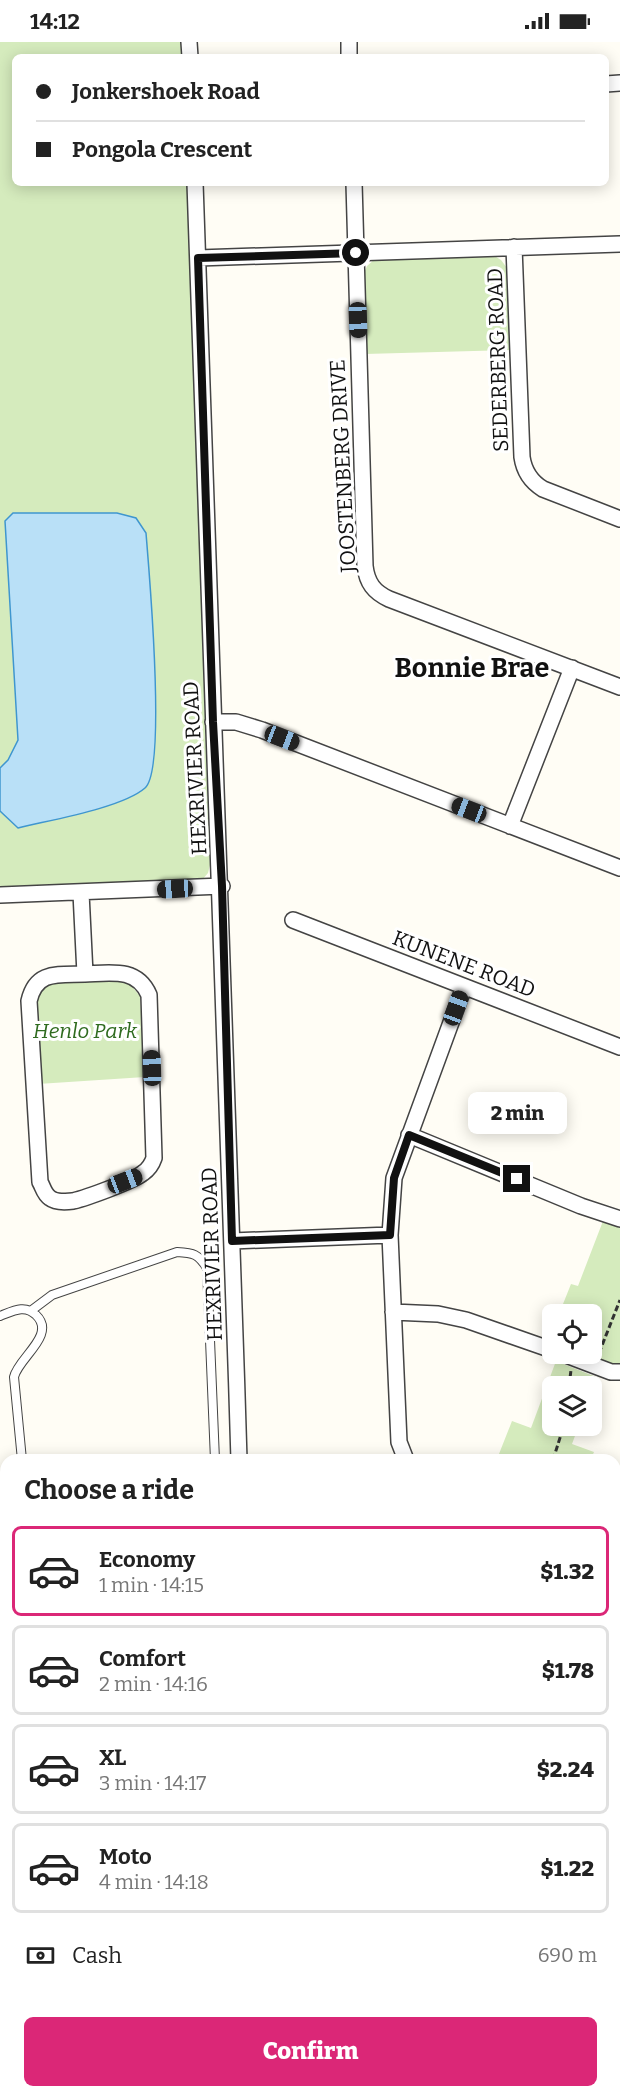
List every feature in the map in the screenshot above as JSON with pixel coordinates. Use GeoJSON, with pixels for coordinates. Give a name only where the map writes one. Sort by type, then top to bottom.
{"type":"FeatureCollection","features":[{"type":"Feature","properties":{"kind":"street","name":"HEXRIVIER ROAD"},"geometry":{"type":"LineString","coordinates":[[195,186],[213,722],[222,886],[239,1454]]}},
{"type":"Feature","properties":{"kind":"street","name":"JOOSTENBERG DRIVE"},"geometry":{"type":"LineString","coordinates":[[354,186],[365,566],[370,584],[382,596],[389,599],[620,687]]}},
{"type":"Feature","properties":{"kind":"street"},"geometry":{"type":"LineString","coordinates":[[198,258],[620,244]]}},
{"type":"Feature","properties":{"kind":"street","name":"SEDERBERG ROAD"},"geometry":{"type":"LineString","coordinates":[[514,248],[522,457],[525,470],[532,481],[543,489],[620,519]]}},
{"type":"Feature","properties":{"kind":"street"},"geometry":{"type":"LineString","coordinates":[[510,826],[572,668]]}},
{"type":"Feature","properties":{"kind":"street"},"geometry":{"type":"LineString","coordinates":[[213,722],[236,722],[262,730],[620,868]]}},
{"type":"Feature","properties":{"kind":"street"},"geometry":{"type":"LineString","coordinates":[[0,895],[222,886]]}},
{"type":"Feature","properties":{"kind":"street"},"geometry":{"type":"LineString","coordinates":[[81,893],[85,974]]}},
{"type":"Feature","properties":{"kind":"street","name":"KUNENE ROAD"},"geometry":{"type":"LineString","coordinates":[[293,920],[620,1047]]}},
{"type":"Feature","properties":{"kind":"street"},"geometry":{"type":"LineString","coordinates":[[122,973],[133,976],[146,987],[149,995],[154,1158],[152,1164],[141,1175],[71,1201],[60,1201],[50,1199],[40,1182],[28,1001],[34,985],[41,978],[53,975],[85,974],[122,973]]}},
{"type":"Feature","properties":{"kind":"street"},"geometry":{"type":"LineString","coordinates":[[404,1454],[399,1442],[390,1235],[394,1178],[464,987]]}},
{"type":"Feature","properties":{"kind":"street"},"geometry":{"type":"LineString","coordinates":[[409,1135],[581,1206],[620,1219]]}},
{"type":"Feature","properties":{"kind":"street"},"geometry":{"type":"LineString","coordinates":[[232,1241],[390,1235]]}},
{"type":"Feature","properties":{"kind":"street"},"geometry":{"type":"LineString","coordinates":[[393,1312],[438,1314],[466,1320],[542,1347]]}},
{"type":"Feature","properties":{"kind":"street"},"geometry":{"type":"LineString","coordinates":[[591,1364],[611,1372],[620,1372]]}},
{"type":"Feature","properties":{"kind":"lane"},"geometry":{"type":"LineString","coordinates":[[32,1310],[52,1295],[177,1252],[193,1253],[201,1259],[207,1269],[215,1454]]}},
{"type":"Feature","properties":{"kind":"lane"},"geometry":{"type":"LineString","coordinates":[[0,1316],[21,1309],[32,1310],[41,1319],[38,1342],[17,1367],[14,1377],[21,1454]]}},
{"type":"Feature","properties":{"kind":"path"},"geometry":{"type":"LineString","coordinates":[[602,1350],[620,1300]]}},
{"type":"Feature","properties":{"kind":"path"},"geometry":{"type":"LineString","coordinates":[[555,1454],[561,1436]]}},
{"type":"Feature","properties":{"kind":"green space"},"geometry":{"type":"Polygon","coordinates":[[[0,42],[182,42],[182,54],[12,54],[12,186],[187,186],[210,865],[208,873],[202,880],[0,890],[0,42]]]}},
{"type":"Feature","properties":{"kind":"green space"},"geometry":{"type":"Polygon","coordinates":[[[493,255],[507,268],[512,350],[365,354],[363,275],[367,266],[375,259],[493,255]]]}},
{"type":"Feature","properties":{"kind":"green space","name":"Henlo Park"},"geometry":{"type":"Polygon","coordinates":[[[120,981],[130,984],[140,996],[145,1077],[38,1084],[34,1003],[43,986],[53,983],[120,981]]]}},
{"type":"Feature","properties":{"kind":"green space"},"geometry":{"type":"Polygon","coordinates":[[[603,1221],[620,1228],[620,1366],[602,1361],[602,1304],[563,1304],[571,1284],[578,1286],[603,1221]]]}},
{"type":"Feature","properties":{"kind":"green space"},"geometry":{"type":"Polygon","coordinates":[[[555,1364],[564,1364],[594,1376],[550,1376],[555,1364]]]}},
{"type":"Feature","properties":{"kind":"green space"},"geometry":{"type":"Polygon","coordinates":[[[542,1399],[542,1436],[575,1436],[572,1444],[594,1452],[593,1454],[499,1454],[512,1421],[531,1428],[542,1399]]]}},
{"type":"Feature","properties":{"kind":"water"},"geometry":{"type":"Polygon","coordinates":[[[13,513],[117,513],[136,518],[146,533],[156,709],[155,745],[151,773],[145,788],[120,802],[18,828],[0,811],[0,768],[8,760],[18,740],[5,521],[13,513]]]}},
{"type":"Feature","properties":{"kind":"district","name":"Bonnie Brae"},"geometry":{"type":"Point","coordinates":[472,668]}},
{"type":"Feature","properties":{"kind":"route"},"geometry":{"type":"LineString","coordinates":[[356,253],[198,258],[213,722],[222,886],[232,1241],[390,1235],[394,1178],[409,1135],[517,1179]]}}]}
